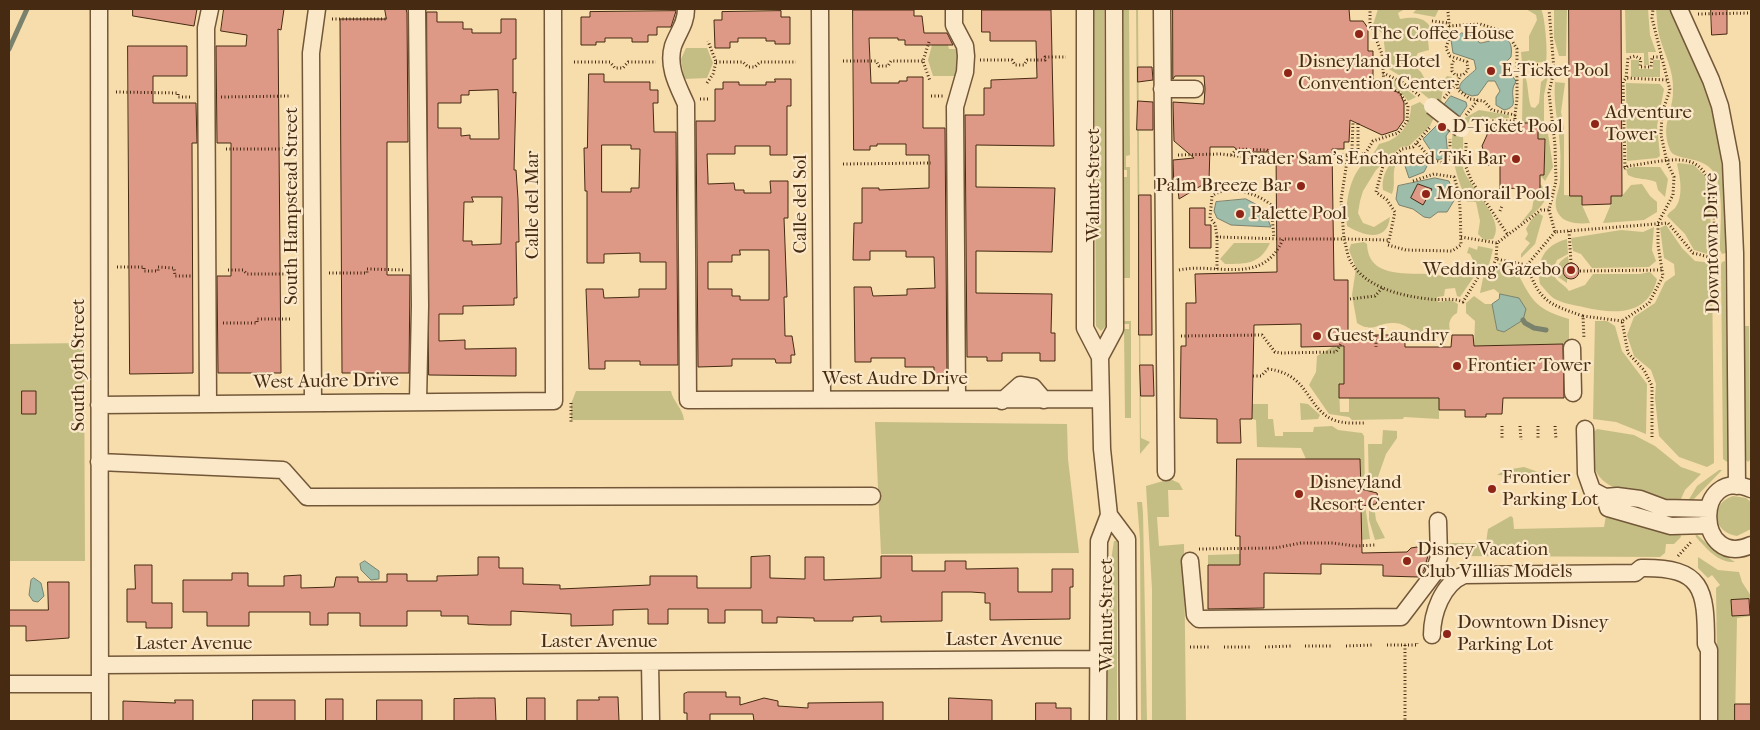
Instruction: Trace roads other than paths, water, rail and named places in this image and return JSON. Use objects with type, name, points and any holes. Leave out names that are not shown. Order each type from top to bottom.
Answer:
[{"type":"street","name":"South 9th Street","points":[[99,9],[100,721]]},
{"type":"street","points":[[208,404],[206,28],[210,9]]},
{"type":"street","name":"South Hampstead Street","points":[[314,403],[311,53],[317,9]]},
{"type":"street","points":[[417,9],[420,298],[418,401]]},
{"type":"street","name":"Calle del Mar","points":[[553,9],[554,401]]},
{"type":"street","name":"West Audre Drive","points":[[686,9],[686,20],[673,47],[671,61],[673,76],[686,104],[688,400],[957,399],[1002,401],[1101,399]]},
{"type":"street","name":"Calle del Sol","points":[[820,9],[822,399]]},
{"type":"street","points":[[954,9],[954,25],[965,46],[966,56],[965,72],[955,107],[957,399]]},
{"type":"street","name":"Walnut Street","points":[[1085,9],[1085,328],[1100,357],[1102,449],[1109,515],[1099,540],[1098,721]]},
{"type":"street","name":"Walnut Street","points":[[1100,357],[1115,328],[1114,9]]},
{"type":"street","points":[[1162,9],[1166,472]]},
{"type":"street","name":"Downtown Drive","points":[[1681,13],[1712,80],[1720,106],[1731,163],[1744,487]]},
{"type":"street","points":[[1162,89],[1195,89]]},
{"type":"street","points":[[1438,102],[1468,126]]},
{"type":"street","points":[[1572,393],[1578,346]]},
{"type":"street","name":"West Audre Drive","points":[[99,405],[554,401]]},
{"type":"street","points":[[1585,429],[1586,473],[1599,493],[1640,499],[1664,508],[1708,516]]},
{"type":"street","points":[[99,462],[283,470],[308,497],[872,496]]},
{"type":"street","points":[[1744,487],[1718,492],[1708,516],[1718,541],[1726,546],[1735,548],[1751,545]]},
{"type":"street","name":"Walnut Street","points":[[1109,515],[1127,539],[1128,721]]},
{"type":"street","points":[[1191,555],[1195,615],[1199,619],[1401,617],[1433,575],[1439,557],[1438,522]]},
{"type":"street","points":[[1432,635],[1432,619],[1435,610],[1451,583],[1464,575],[1634,573],[1641,568],[1668,564],[1684,574],[1699,587],[1704,597],[1706,644],[1709,650],[1709,721]]},
{"type":"street","name":"Laster Avenue","points":[[100,665],[1098,659]]},
{"type":"street","points":[[650,662],[651,721]]},
{"type":"street","points":[[9,684],[100,684]]},
{"type":"waterway","points":[[9,49],[27,9]]},
{"type":"waterway","points":[[1523,320],[1534,328],[1546,330]]},
{"type":"place","name":"The Coffee House","points":[[1359,34]]},
{"type":"place","name":"E-Ticket Pool","points":[[1491,71]]},
{"type":"place","name":"Disneyland Hotel Convention Center","points":[[1288,73]]},
{"type":"place","name":"Adventure Tower","points":[[1595,124]]},
{"type":"place","name":"D-Ticket Pool","points":[[1442,127]]},
{"type":"place","name":"Trader Sam's Enchanted Tiki Bar","points":[[1516,159]]},
{"type":"place","name":"Palm Breeze Bar","points":[[1301,186]]},
{"type":"place","name":"Monorail Pool","points":[[1426,194]]},
{"type":"place","name":"Palette Pool","points":[[1240,214]]},
{"type":"place","name":"Wedding Gazebo","points":[[1571,270]]},
{"type":"place","name":"Guest Laundry","points":[[1317,336]]},
{"type":"place","name":"Frontier Tower","points":[[1457,366]]},
{"type":"place","name":"Frontier Parking Lot","points":[[1492,489]]},
{"type":"place","name":"Disneyland Resort Center","points":[[1299,494]]},
{"type":"place","name":"Disney Vacation Club Villias Models","points":[[1407,561]]},
{"type":"place","name":"Downtown Disney Parking Lot","points":[[1447,634]]}]
